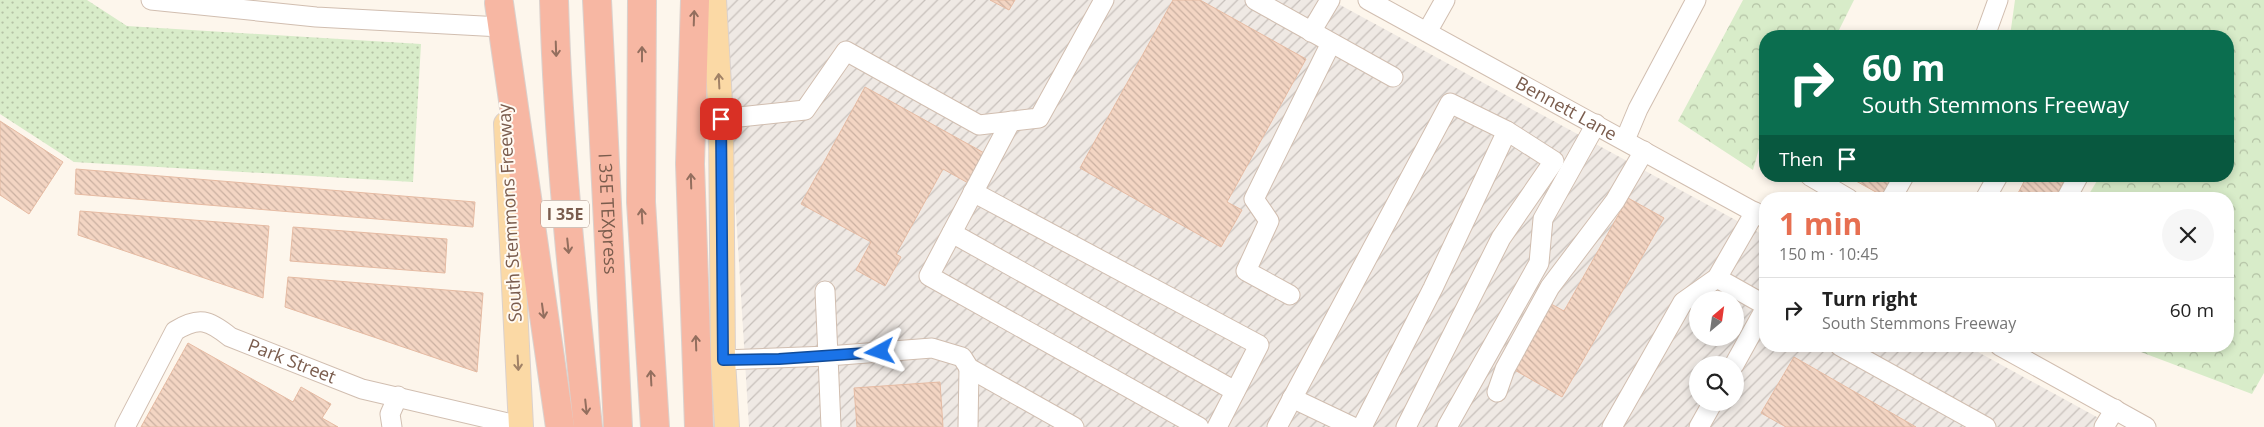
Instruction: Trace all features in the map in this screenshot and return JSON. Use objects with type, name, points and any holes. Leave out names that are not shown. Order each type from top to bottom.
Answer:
[{"type":"highway","name":"I 35E","points":[[554,0],[557,96],[566,226],[588,427]]},
{"type":"highway","name":"I 35E TEXpress","points":[[596,0],[618,427]]},
{"type":"highway","points":[[642,0],[641,202],[655,427]]},
{"type":"highway","points":[[695,0],[690,164],[699,427]]},
{"type":"highway","points":[[500,10],[560,427]]},
{"type":"main road","points":[[714,0],[721,119],[723,360],[727,427]]},
{"type":"main road","name":"South Stemmons Freeway","points":[[500,10],[521,427]]},
{"type":"street","points":[[152,0],[310,16],[500,10]]},
{"type":"street","points":[[282,0],[310,16]]},
{"type":"street","points":[[721,119],[805,110],[846,51],[979,125],[1039,118],[1104,0]]},
{"type":"street","points":[[1255,0],[1393,77]]},
{"type":"street","points":[[1311,32],[1330,0]]},
{"type":"street","name":"Bennett Lane","points":[[1368,0],[1759,214]]},
{"type":"street","points":[[1427,32],[1445,0]]},
{"type":"street","points":[[1625,140],[1638,109],[1696,0]]},
{"type":"street","points":[[1987,30],[1998,0]]},
{"type":"street","points":[[1290,295],[1246,271],[1269,221],[1254,199],[1331,43]]},
{"type":"street","points":[[1277,427],[1450,103],[1508,131],[1554,161],[1501,238],[1406,427]]},
{"type":"street","points":[[1010,122],[929,276],[1198,427]]},
{"type":"street","points":[[1447,427],[1539,263],[1543,219],[1596,124]]},
{"type":"street","points":[[1362,427],[1433,288],[1508,131]]},
{"type":"street","points":[[1497,392],[1505,369],[1550,287],[1615,201],[1644,151]]},
{"type":"street","points":[[1820,182],[1837,192]]},
{"type":"street","points":[[973,192],[1259,345],[1217,427]]},
{"type":"street","points":[[1612,427],[1683,302],[1717,278],[1759,216]]},
{"type":"street","points":[[952,233],[1236,391]]},
{"type":"street","points":[[1717,278],[1759,302]]},
{"type":"street","points":[[825,291],[831,427]]},
{"type":"street","points":[[1739,356],[1759,320]]},
{"type":"street","name":"Park Street","points":[[125,427],[175,330],[190,321],[214,324],[230,337],[362,389],[398,396],[521,427]]},
{"type":"street","points":[[723,360],[828,356],[932,348],[962,357],[969,368],[1053,422],[1074,427]]},
{"type":"street","points":[[1851,352],[1986,427]]},
{"type":"street","points":[[2011,352],[2145,427]]},
{"type":"street","points":[[968,427],[969,368]]},
{"type":"street","points":[[392,427],[390,414],[398,396]]},
{"type":"street","points":[[1292,398],[1353,427]]},
{"type":"street","points":[[2104,427],[2115,409]]},
{"type":"street","points":[[1699,427],[1708,411]]},
{"type":"shaded area","points":[[723,0],[1331,0],[1759,233],[1759,352],[1978,352],[2115,427],[749,427]]},
{"type":"green space","points":[[0,0],[87,0],[127,26],[421,44],[413,182],[74,162],[0,114]]},
{"type":"green space","points":[[1743,0],[1854,0],[1839,30],[1759,30],[1759,148],[1753,170],[1678,121]]},
{"type":"green space","points":[[2015,0],[2264,0],[2264,373],[2252,394],[2141,352],[2234,352],[2234,192],[2090,192],[2096,182],[2234,182],[2234,30],[2011,30]]},
{"type":"building","points":[[990,0],[1015,0],[1009,10]]},
{"type":"building","points":[[1173,0],[1200,0],[1306,59],[1227,202],[1242,210],[1221,247],[1080,168]]},
{"type":"building","points":[[865,87],[986,154],[970,184],[943,169],[896,254],[901,257],[885,286],[856,270],[871,242],[801,204]]},
{"type":"building","points":[[0,121],[63,162],[29,214],[0,195]]},
{"type":"building","points":[[76,169],[475,202],[473,227],[75,194]]},
{"type":"building","points":[[1858,182],[1891,182],[1885,192],[1876,192]]},
{"type":"building","points":[[2024,182],[2063,183],[2058,192],[2019,192]]},
{"type":"building","points":[[1628,198],[1664,218],[1562,397],[1513,369],[1551,304],[1564,311]]},
{"type":"building","points":[[80,211],[269,226],[263,298],[78,235]]},
{"type":"building","points":[[293,227],[447,239],[445,273],[290,261]]},
{"type":"building","points":[[288,277],[483,293],[477,372],[285,307]]},
{"type":"building","points":[[188,343],[293,402],[301,387],[331,404],[322,418],[338,427],[141,427]]},
{"type":"building","points":[[1794,357],[1916,427],[1786,427],[1761,413]]},
{"type":"building","points":[[940,382],[943,427],[857,427],[854,388]]},
{"type":"route","points":[[721,119],[723,360],[779,359],[880,352]]}]
